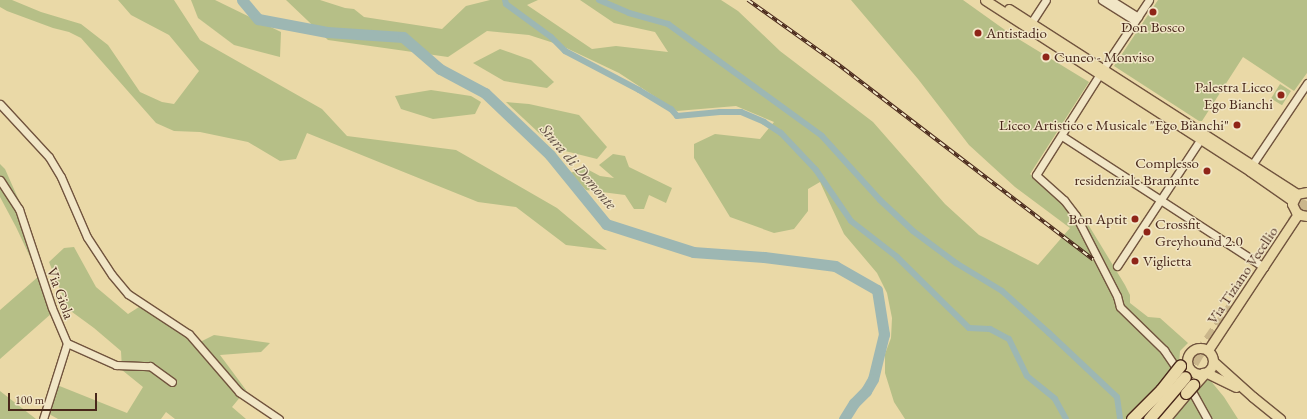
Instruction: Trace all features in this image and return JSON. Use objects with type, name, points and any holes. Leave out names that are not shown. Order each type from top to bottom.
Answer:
[{"type":"highway","points":[[1132,419],[1184,364]]},
{"type":"highway","points":[[1164,419],[1205,373]]},
{"type":"highway","points":[[1148,419],[1185,377]]},
{"type":"main road","points":[[985,0],[1252,165],[1295,198]]},
{"type":"main road","points":[[995,0],[1031,23],[1200,140],[1295,198]]},
{"type":"main road","points":[[1295,198],[1307,192]]},
{"type":"main road","points":[[1295,198],[1294,210],[1303,215]]},
{"type":"main road","name":"Via Tiziano Vecellio","points":[[1208,350],[1264,267],[1303,215]]},
{"type":"main road","points":[[1253,397],[1222,379],[1205,373],[1192,371],[1184,364],[1189,354],[1196,348],[1200,347],[1208,350],[1213,357],[1214,362],[1280,419]]},
{"type":"main road","points":[[1205,373],[1212,368],[1214,362]]},
{"type":"street","points":[[1031,23],[1046,0]]},
{"type":"street","points":[[1102,0],[1137,19]]},
{"type":"street","points":[[1111,0],[1137,19]]},
{"type":"street","points":[[1149,0],[1101,72],[1036,175],[1064,200],[1076,216],[1117,296],[1120,307],[1164,350],[1196,397],[1207,419]]},
{"type":"street","points":[[1252,165],[1307,83]]},
{"type":"street","points":[[0,104],[50,157],[61,177],[87,237],[112,275],[128,294],[188,334],[239,392],[279,419]]},
{"type":"street","points":[[1062,136],[1264,267]]},
{"type":"street","points":[[1117,266],[1200,140]]},
{"type":"street","name":"Via Giola","points":[[0,180],[19,209],[52,308],[67,344]]},
{"type":"street","points":[[43,419],[67,344],[116,365],[150,366],[172,382]]},
{"type":"green space","points":[[0,0],[12,0],[41,12],[81,24],[108,45],[140,92],[162,102],[174,104],[199,71],[169,35],[131,15],[118,0],[174,0],[200,40],[322,109],[347,136],[456,150],[557,208],[607,250],[566,245],[516,207],[478,202],[307,133],[296,159],[280,161],[248,142],[200,132],[174,131],[156,123],[81,38],[69,32],[53,28],[7,11],[0,7]]},
{"type":"green space","points":[[191,0],[215,0],[281,32],[280,57],[234,45],[198,18]]},
{"type":"green space","points":[[286,0],[320,0],[345,8],[354,9],[364,17],[442,29],[466,6],[490,0],[538,0],[527,5],[592,49],[616,46],[668,52],[655,32],[614,23],[580,0],[721,0],[738,11],[780,51],[873,122],[945,204],[979,235],[1038,265],[1070,228],[1015,187],[969,145],[918,79],[851,0],[963,0],[1012,35],[1089,82],[1030,174],[1083,216],[1125,285],[1130,295],[1130,303],[1148,317],[1160,318],[1188,343],[1180,351],[1179,364],[1210,380],[1224,397],[1238,419],[905,419],[894,402],[885,373],[885,354],[891,338],[892,318],[887,293],[877,273],[844,234],[820,182],[808,189],[808,211],[794,229],[774,233],[730,217],[694,158],[694,144],[715,134],[760,139],[774,122],[736,106],[677,111],[619,73],[560,45],[529,35],[487,31],[448,57],[328,40]]},
{"type":"green space","points":[[1158,0],[1307,0],[1307,73],[1294,91],[1243,57],[1202,121],[1199,121],[1114,66]]},
{"type":"green space","points":[[500,49],[531,60],[554,82],[547,88],[504,81],[473,63]]},
{"type":"green space","name":"Palestra Liceo Ego Bianchi","points":[[1280,84],[1291,91],[1282,105],[1271,98]]},
{"type":"green space","points":[[431,90],[471,96],[481,102],[475,114],[433,119],[401,109],[395,96]]},
{"type":"green space","points":[[506,102],[529,104],[579,115],[607,147],[597,159],[561,150],[539,133]]},
{"type":"green space","points":[[613,154],[625,156],[629,167],[672,188],[666,203],[649,195],[644,209],[634,209],[625,195],[586,190],[570,173],[585,168],[600,176],[614,178],[599,165]]},
{"type":"green space","points":[[0,164],[5,169],[25,214],[22,222],[52,313],[0,359],[0,310],[39,276],[0,197]]},
{"type":"green space","points":[[74,247],[96,287],[128,314],[139,307],[163,319],[198,343],[214,335],[270,343],[261,352],[220,355],[246,390],[232,407],[246,419],[175,419],[166,412],[161,419],[58,419],[49,414],[57,385],[127,413],[143,387],[122,370],[121,351],[94,328],[68,309],[49,262],[64,248]]},
{"type":"green space","points":[[0,391],[36,419],[0,419]]},
{"type":"waterway","name":"Stura di Demonte","points":[[242,0],[258,19],[327,32],[403,37],[440,69],[485,93],[550,155],[606,224],[693,252],[764,257],[835,266],[877,290],[884,334],[873,379],[866,391],[854,403],[844,419]]},
{"type":"waterway","points":[[505,0],[506,4],[551,37],[565,51],[639,90],[671,109],[677,116],[720,112],[741,112],[764,122],[781,133],[816,170],[851,221],[897,257],[969,328],[990,329],[1009,339],[1027,376],[1055,399],[1066,419]]},
{"type":"waterway","points":[[599,0],[629,13],[668,24],[822,136],[880,200],[913,231],[956,263],[1002,291],[1117,397],[1120,419]]},
{"type":"tunnel","points":[[1292,222],[1307,201]]},
{"type":"tunnel","points":[[1185,377],[1199,353],[1232,306]]},
{"type":"railway","points":[[748,0],[835,62],[1093,259]]},
{"type":"place","name":"Don Bosco","points":[[1153,12]]},
{"type":"place","name":"Antistadio","points":[[978,33]]},
{"type":"place","name":"Cuneo - Monviso","points":[[1046,57]]},
{"type":"place","name":"Palestra Liceo Ego Bianchi","points":[[1281,95]]},
{"type":"place","name":"Liceo Artistico e Musicale \"Ego Bianchi\"","points":[[1237,125]]},
{"type":"place","name":"Complesso residenziale Bramante","points":[[1207,171]]},
{"type":"place","name":"Bon Aptit","points":[[1135,219]]},
{"type":"place","name":"Crossfit Greyhound 2.0","points":[[1147,232]]},
{"type":"place","name":"Viglietta","points":[[1135,261]]}]
